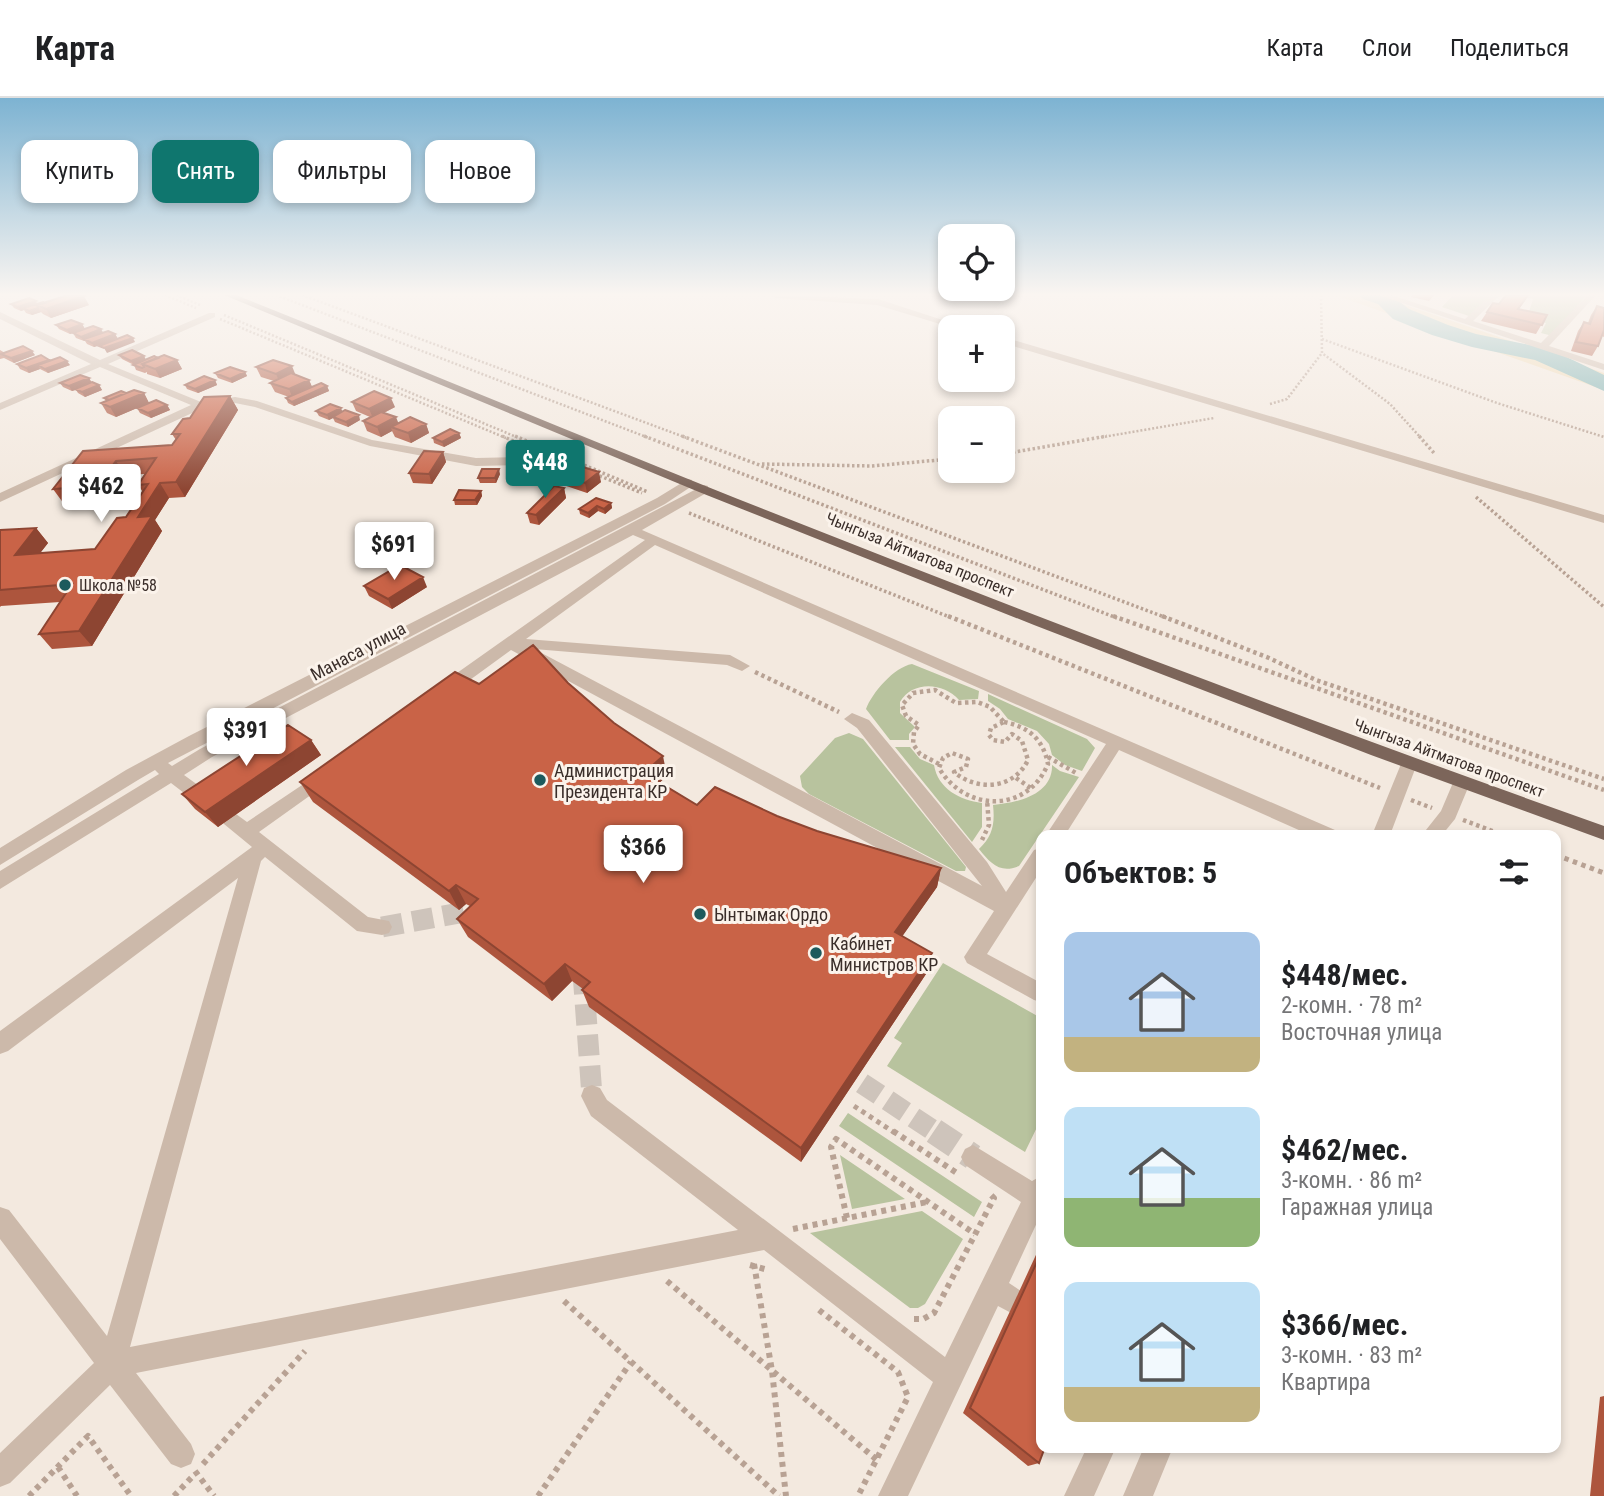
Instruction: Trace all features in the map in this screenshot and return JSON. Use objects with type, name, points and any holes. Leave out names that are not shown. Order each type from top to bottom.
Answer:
[{"type":"main road","name":"Чынгыза Айтматова проспект","points":[[388,360],[688,483],[1409,764],[1604,833]]},
{"type":"street","points":[[92,360],[200,405]]},
{"type":"street","points":[[0,407],[104,360]]},
{"type":"street","points":[[1069,360],[1604,519]]},
{"type":"street","points":[[1582,360],[1604,367]]},
{"type":"street","points":[[0,498],[200,405],[234,400],[257,404],[370,443],[476,462],[528,461]]},
{"type":"street","name":"Манаса улица","points":[[0,857],[439,613],[661,501],[688,483]]},
{"type":"street","name":"Манаса улица","points":[[0,881],[163,768],[676,508],[704,489]]},
{"type":"street","points":[[632,530],[1317,830]]},
{"type":"street","points":[[433,698],[654,540]]},
{"type":"street","points":[[510,643],[730,660],[742,666]]},
{"type":"street","points":[[510,643],[1006,908]]},
{"type":"street","points":[[852,719],[863,724],[967,851],[1006,908]]},
{"type":"street","points":[[1058,830],[1115,743]]},
{"type":"street","points":[[1383,830],[1399,796],[1409,764]]},
{"type":"street","points":[[163,768],[207,801]]},
{"type":"street","points":[[246,832],[334,769]]},
{"type":"street","points":[[1435,830],[1449,814],[1461,783]]},
{"type":"street","points":[[230,818],[246,832],[260,853],[364,925],[382,927]]},
{"type":"street","points":[[0,1044],[260,853]]},
{"type":"street","points":[[0,1473],[112,1364],[260,853]]},
{"type":"street","points":[[1036,863],[974,957],[1036,990]]},
{"type":"street","points":[[592,1096],[599,1108],[950,1378]]},
{"type":"street","points":[[966,1166],[1036,1192]]},
{"type":"street","points":[[893,1496],[950,1378],[1004,1295],[1036,1202]]},
{"type":"street","points":[[0,1219],[181,1454]]},
{"type":"street","points":[[112,1364],[769,1237]]},
{"type":"street","points":[[1079,1496],[1099,1453]]},
{"type":"street","points":[[1138,1496],[1156,1453]]},
{"type":"path","points":[[327,360],[661,501]]},
{"type":"path","points":[[330,360],[647,491],[661,501]]},
{"type":"path","points":[[446,360],[1170,638],[1604,790]]},
{"type":"path","points":[[478,360],[1091,588],[1269,658],[1316,680],[1604,779]]},
{"type":"path","points":[[1015,452],[1242,413],[1287,399],[1316,360]]},
{"type":"path","points":[[1384,360],[1495,403],[1604,437]]},
{"type":"path","points":[[758,464],[872,466],[938,460]]},
{"type":"path","points":[[676,508],[1490,830]]},
{"type":"path","points":[[742,666],[852,719]]},
{"type":"path","points":[[939,764],[920,754],[913,743],[913,735],[919,725],[906,716],[902,705],[911,693],[927,689],[945,694],[956,703],[966,701],[982,704],[998,712],[1004,722]]},
{"type":"path","points":[[1004,722],[1023,727],[1038,736],[1046,749],[1047,757],[1044,776],[1032,789],[1009,800],[987,800],[968,796],[951,787],[941,774],[939,764],[947,754],[958,753],[968,759],[965,767],[954,772],[963,778],[991,786],[1016,778],[1028,760],[1023,741],[1012,734],[1005,742],[993,740],[989,735],[992,728],[1004,722]]},
{"type":"path","points":[[1047,757],[1065,769],[1093,777]]},
{"type":"path","points":[[1016,778],[1032,789]]},
{"type":"path","points":[[967,851],[982,840],[986,832],[989,815],[987,800]]},
{"type":"path","points":[[1561,857],[1604,873]]},
{"type":"path","points":[[854,1106],[966,1166]]},
{"type":"path","points":[[847,1218],[831,1147],[836,1139],[975,1234]]},
{"type":"path","points":[[913,1319],[923,1319],[934,1313],[994,1198],[982,1190]]},
{"type":"path","points":[[769,1237],[927,1202]]},
{"type":"path","points":[[776,1276],[766,1268],[754,1264],[772,1371],[786,1496]]},
{"type":"path","points":[[667,1281],[877,1460]]},
{"type":"path","points":[[564,1301],[779,1496]]},
{"type":"path","points":[[817,1308],[898,1372],[908,1397],[858,1496]]},
{"type":"path","points":[[174,1496],[305,1352]]},
{"type":"path","points":[[538,1496],[631,1362]]},
{"type":"path","points":[[29,1496],[88,1436],[131,1496]]},
{"type":"path","points":[[181,1454],[214,1496]]},
{"type":"path","points":[[58,1467],[78,1496]]},
{"type":"green space","points":[[912,664],[979,691],[978,699],[959,700],[936,687],[912,690],[900,702],[900,713],[915,727],[909,734],[909,740],[890,740],[866,709],[884,682],[898,670]]},
{"type":"green space","points":[[988,694],[1087,739],[1095,748],[1082,771],[1065,765],[1052,755],[1049,744],[1037,731],[1008,719],[988,701]]},
{"type":"green space","points":[[849,733],[863,739],[966,867],[965,871],[956,871],[809,794],[802,787],[800,776],[835,738]]},
{"type":"green space","points":[[895,747],[910,747],[920,759],[934,765],[940,781],[951,792],[982,803],[982,827],[972,842]]},
{"type":"green space","points":[[1052,765],[1060,771],[1079,777],[1043,830],[1036,830],[1036,841],[1019,866],[1006,869],[996,866],[979,849],[992,829],[993,805],[1031,796],[1046,784]]},
{"type":"green space","points":[[943,963],[1036,1015],[1036,1129],[1025,1152],[887,1066],[902,1043],[894,1038]]},
{"type":"green space","points":[[848,1113],[982,1202],[974,1217],[839,1126]]},
{"type":"green space","points":[[840,1155],[905,1199],[852,1209]]},
{"type":"green space","points":[[922,1211],[963,1239],[925,1304],[918,1308],[910,1308],[810,1233]]},
{"type":"sand","points":[[1520,360],[1567,360],[1604,373],[1604,390]]},
{"type":"building","points":[[27,360],[48,360],[26,368],[17,364]]},
{"type":"building","points":[[51,360],[67,361],[45,369],[38,365]]},
{"type":"building","points":[[151,360],[176,360],[155,369],[142,364]]},
{"type":"building","points":[[152,360],[142,364],[142,368],[133,365]]},
{"type":"building","points":[[272,360],[292,366],[276,374],[256,367]]},
{"type":"building","points":[[230,367],[245,372],[230,379],[215,373]]},
{"type":"building","points":[[291,373],[309,380],[289,389],[270,383]]},
{"type":"building","points":[[80,375],[89,378],[69,386],[60,383]]},
{"type":"building","points":[[204,376],[215,380],[195,389],[185,385]]},
{"type":"building","points":[[92,382],[99,385],[82,392],[75,389]]},
{"type":"building","points":[[321,383],[327,386],[292,402],[286,398]]},
{"type":"building","points":[[134,390],[144,393],[110,407],[101,403]]},
{"type":"building","points":[[121,391],[126,393],[109,400],[104,398]]},
{"type":"building","points":[[374,391],[391,398],[369,409],[352,402]]},
{"type":"building","points":[[230,396],[176,482],[160,483],[138,517],[152,516],[79,631],[39,634],[72,584],[0,590],[0,530],[36,528],[15,555],[95,549],[117,518],[126,517],[148,484],[138,485],[156,458],[116,461],[97,486],[53,489],[83,451],[172,445],[180,434],[172,434],[183,419],[190,418],[204,397]]},
{"type":"building","points":[[156,400],[167,405],[148,413],[137,408]]},
{"type":"building","points":[[330,404],[341,408],[327,415],[316,411]]},
{"type":"building","points":[[345,410],[359,415],[346,422],[333,417]]},
{"type":"building","points":[[381,412],[396,417],[377,427],[363,421]]},
{"type":"building","points":[[410,417],[426,424],[408,433],[391,427]]},
{"type":"building","points":[[450,429],[459,433],[442,442],[433,438]]},
{"type":"building","points":[[424,451],[443,452],[429,474],[409,473]]},
{"type":"building","points":[[537,453],[599,472],[585,483],[522,463]]},
{"type":"building","points":[[482,469],[499,469],[495,478],[478,478]]},
{"type":"building","points":[[554,486],[564,488],[536,515],[527,513]]},
{"type":"building","points":[[459,490],[481,491],[475,500],[454,500]]},
{"type":"building","points":[[596,498],[611,503],[604,509],[597,506],[588,513],[579,509]]},
{"type":"building","points":[[400,565],[423,577],[388,599],[364,586]]},
{"type":"building","name":"Ынтымак Ордо","points":[[533,645],[568,683],[614,723],[663,756],[644,773],[697,805],[715,787],[817,831],[941,868],[895,932],[932,953],[801,1148],[582,990],[590,982],[565,964],[544,984],[457,919],[478,899],[456,885],[449,891],[300,782],[455,672],[479,684]]},
{"type":"building","points":[[288,725],[311,740],[205,812],[182,794]]},
{"type":"building","points":[[1036,1264],[1036,1453],[1043,1453],[1039,1463],[970,1408]]},
{"type":"waterway","points":[[1555,360],[1604,384]]},
{"type":"tunnel","points":[[382,927],[487,908]]},
{"type":"tunnel","points":[[583,973],[592,1096]]},
{"type":"tunnel","points":[[836,1066],[937,1133]]},
{"type":"tunnel","points":[[937,1133],[973,1157]]},
{"type":"place","name":"Школа №58","points":[[65,585]]},
{"type":"place","name":"Администрация Президента КР","points":[[540,780]]},
{"type":"place","name":"Ынтымак Ордо","points":[[700,914]]},
{"type":"place","name":"Кабинет Министров КР","points":[[816,953]]}]
